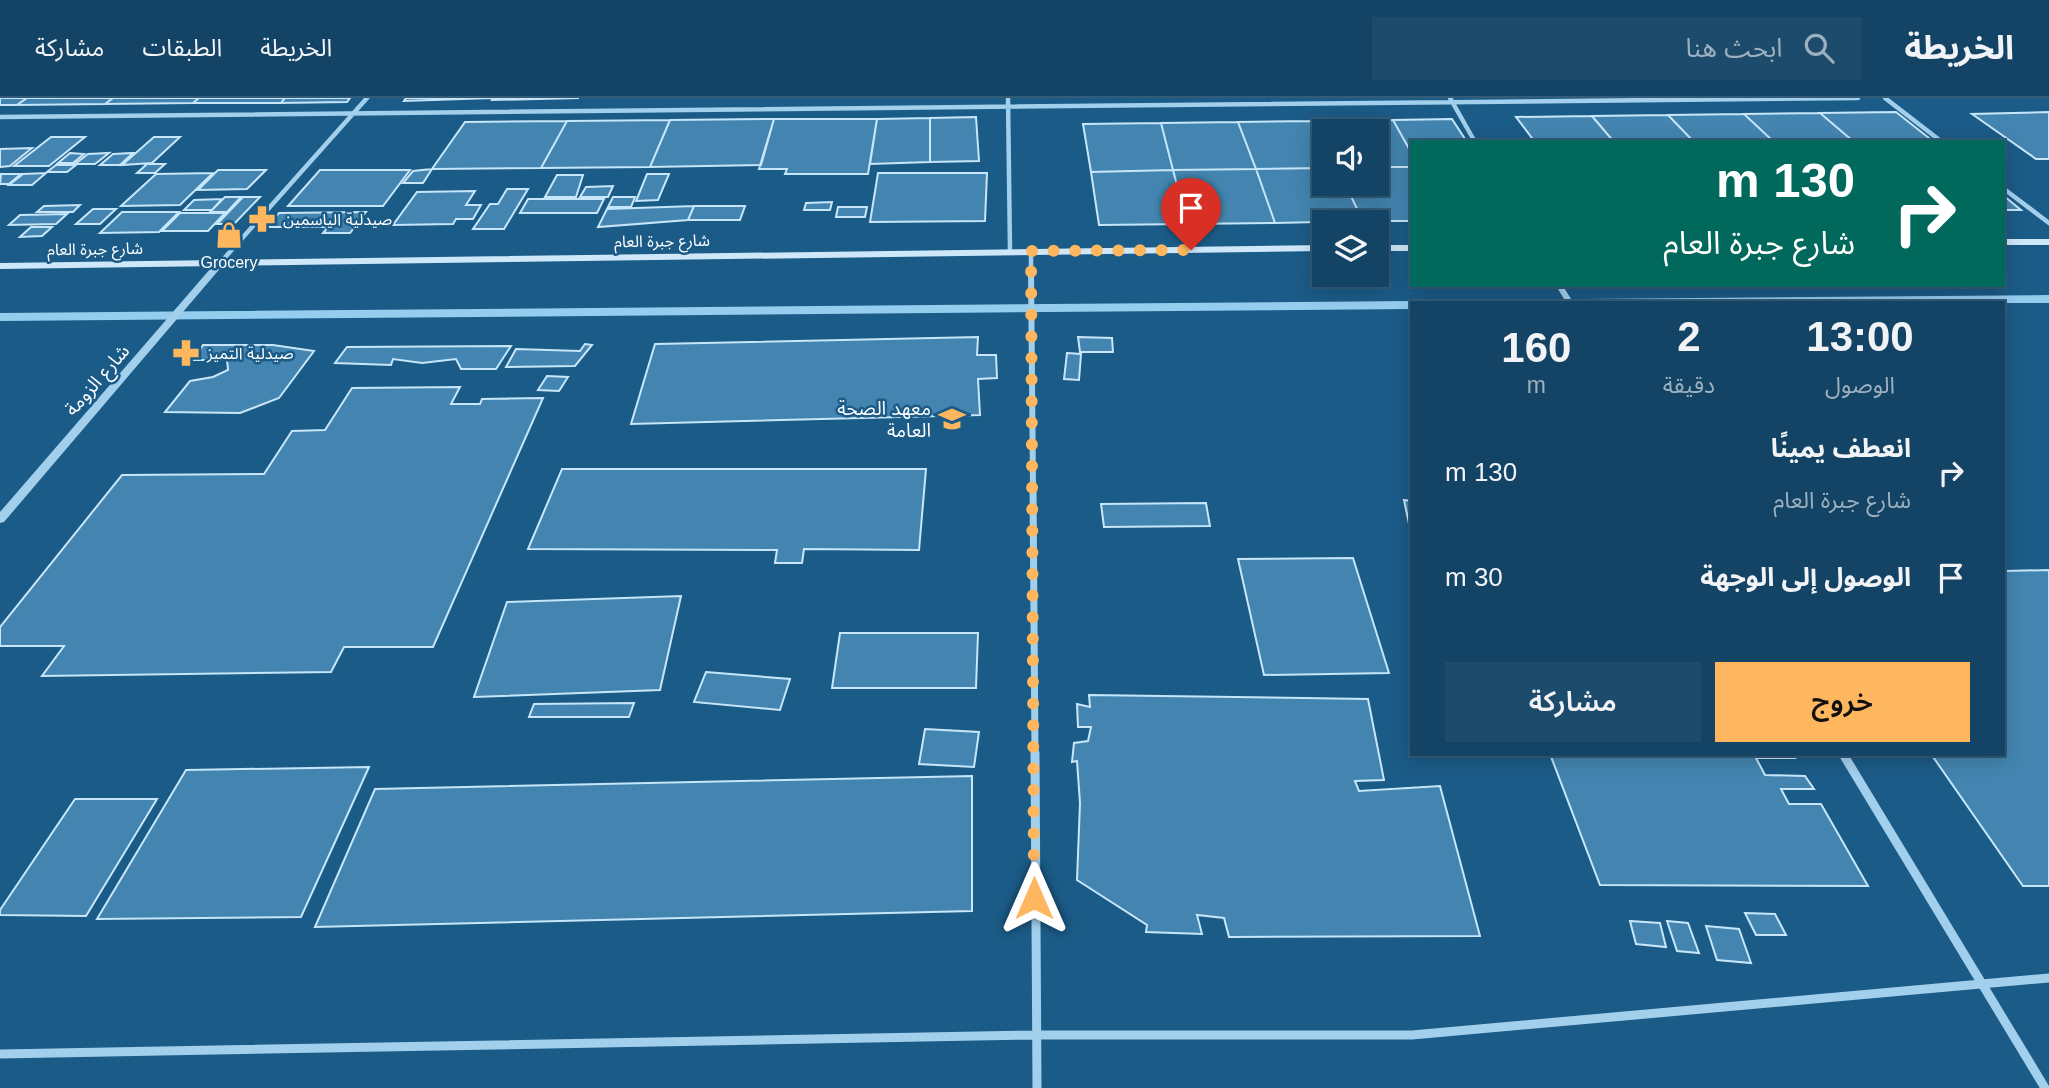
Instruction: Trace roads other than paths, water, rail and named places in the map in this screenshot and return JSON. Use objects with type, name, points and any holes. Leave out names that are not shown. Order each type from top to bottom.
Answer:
[{"type":"main road","points":[[2005,242],[2049,242]]},
{"type":"main road","name":"شارع جبرة العام","points":[[0,266],[1312,248]]},
{"type":"main road","points":[[1389,248],[1410,248]]},
{"type":"street","points":[[220,263],[367,98]]},
{"type":"street","points":[[1007,98],[1010,251]]},
{"type":"street","points":[[0,117],[1858,98]]},
{"type":"street","points":[[1885,98],[1939,140]]},
{"type":"street","points":[[1452,101],[1474,140]]},
{"type":"street","points":[[2005,190],[2049,223]]},
{"type":"street","points":[[1031,251],[1037,1088]]},
{"type":"street","name":"شارع الزومة","points":[[0,519],[220,263]]},
{"type":"street","points":[[1844,756],[2045,1088]]},
{"type":"street","points":[[0,1054],[1035,1035],[1412,1035],[1676,1014],[1981,982],[2049,978]]},
{"type":"waterway","points":[[1816,301],[2049,299]]},
{"type":"waterway","points":[[0,317],[1410,305]]},
{"type":"place","name":"صيدلية الياسمين","points":[[262,219]]},
{"type":"place","name":"Grocery","points":[[229,235]]},
{"type":"place","name":"صيدلية التميز","points":[[186,353]]},
{"type":"place","name":"معهد الصحة العامة","points":[[952,419]]}]
